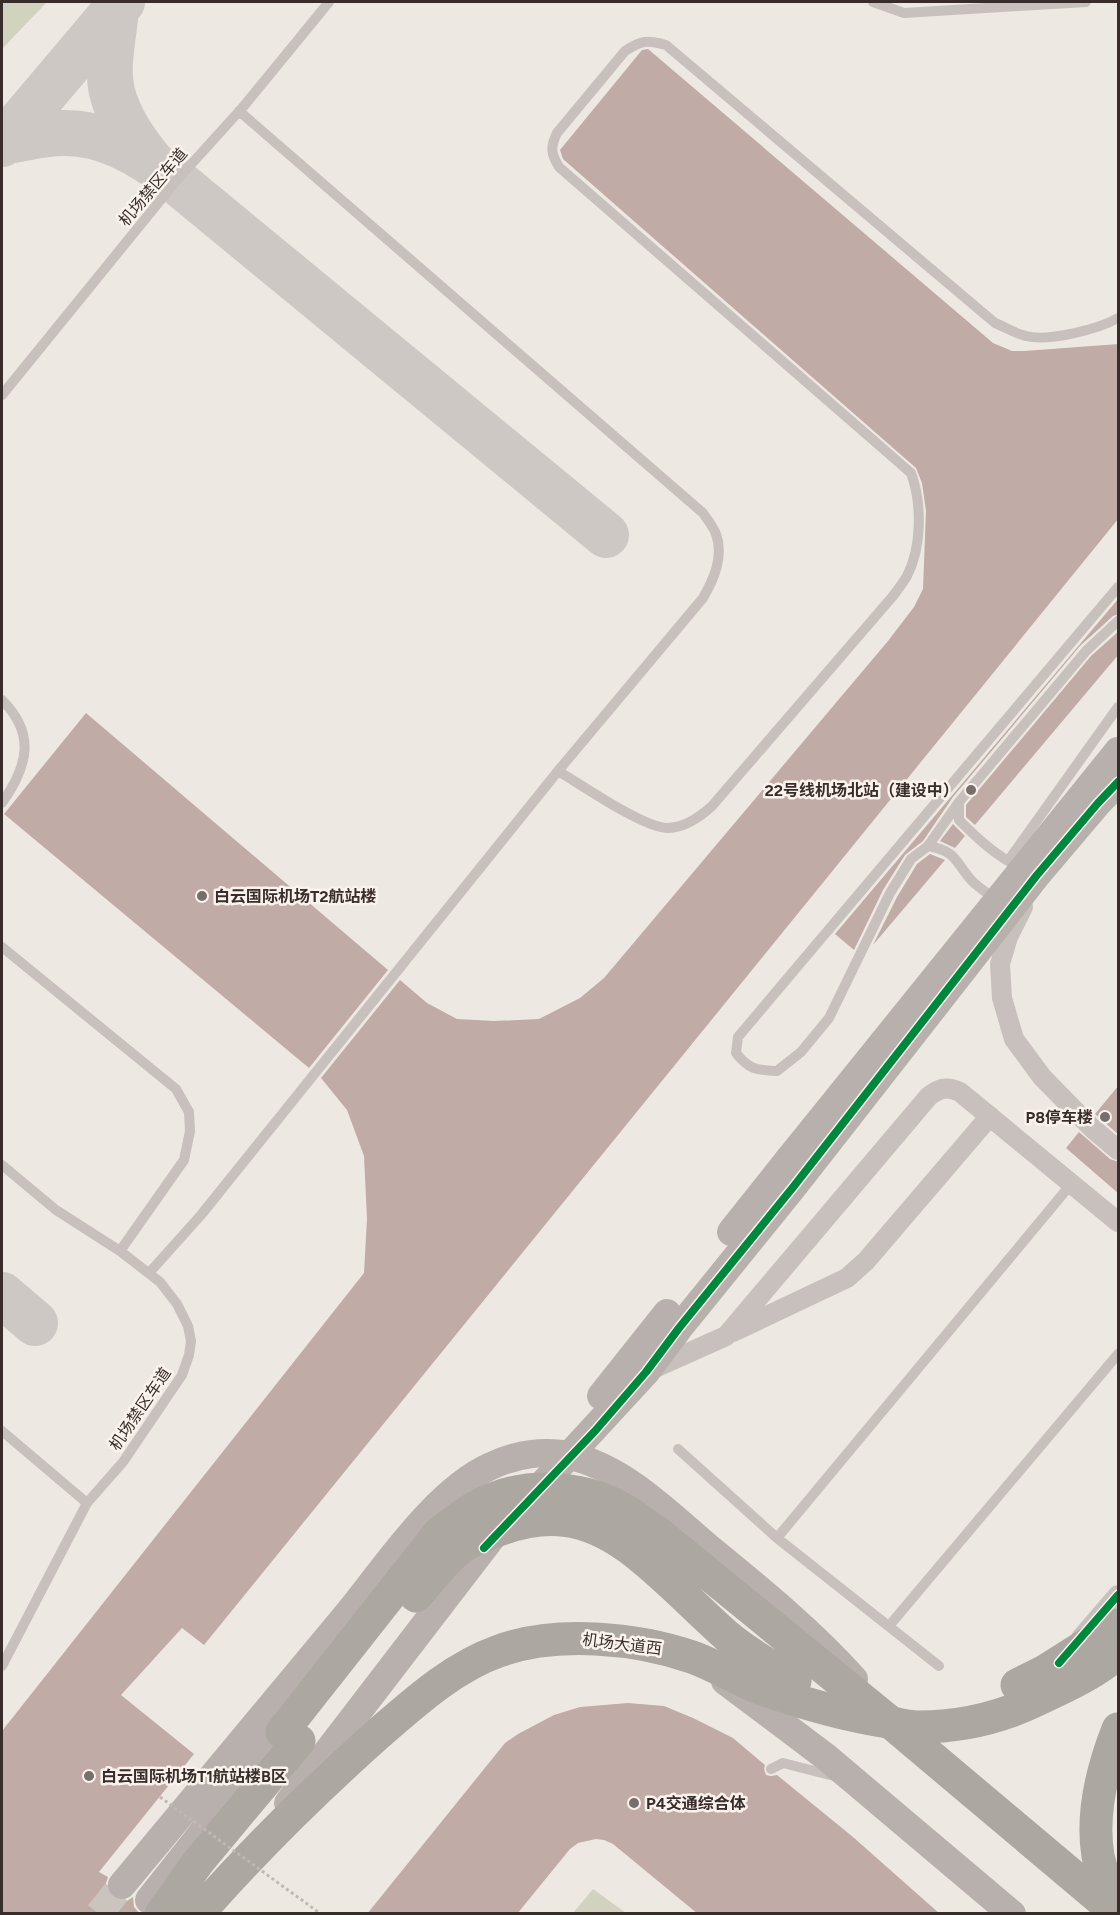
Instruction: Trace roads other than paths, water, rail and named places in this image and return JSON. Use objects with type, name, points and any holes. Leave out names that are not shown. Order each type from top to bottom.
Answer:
[{"type":"highway","points":[[155,1907],[199,1861],[231,1822],[439,1533],[468,1511],[498,1496],[542,1489],[578,1491],[622,1508],[657,1533],[890,1722],[1118,1914]]},
{"type":"highway","points":[[291,1737],[458,1550],[479,1537],[518,1522],[546,1518],[576,1522],[606,1533],[629,1548],[729,1637],[760,1660],[795,1681],[861,1701],[923,1706],[965,1701],[1004,1691],[1059,1663],[1119,1625]]},
{"type":"highway","name":"机场大道西","points":[[198,1914],[244,1860],[393,1722],[463,1667],[500,1650],[574,1638],[652,1645],[694,1658],[757,1687],[809,1704],[843,1714],[917,1727],[993,1718],[1067,1685],[1119,1653]]},
{"type":"highway","points":[[1118,1914],[1098,1857],[1096,1824],[1102,1781],[1111,1747],[1119,1729]]},
{"type":"main road","points":[[218,1914],[244,1860],[611,1383],[1119,751]]},
{"type":"main road","points":[[484,1548],[646,1372],[1037,875],[1098,803],[1119,782]]},
{"type":"main road","points":[[122,1885],[421,1524],[459,1484],[489,1466],[512,1457],[539,1453],[574,1456],[627,1481],[789,1614],[829,1651],[890,1722]]},
{"type":"main road","points":[[694,1658],[857,1783],[1012,1914]]},
{"type":"main road","points":[[155,1907],[291,1737]]},
{"type":"street","points":[[1116,1144],[1092,1128],[1042,1077],[1014,1039],[1002,998],[1000,964],[1008,937],[1024,905],[1119,788]]},
{"type":"street","points":[[726,1336],[929,1096],[938,1090],[953,1088],[960,1092],[1072,1183],[1117,1216]]},
{"type":"street","points":[[646,1372],[847,1278],[866,1262],[990,1116]]},
{"type":"street","points":[[1059,1663],[1119,1595]]},
{"type":"lane","name":"机场禁区车道","points":[[2,395],[176,181],[239,111],[329,2]]},
{"type":"lane","points":[[873,2],[904,13],[1086,2]]},
{"type":"lane","points":[[558,771],[642,821],[667,828],[695,821],[712,806],[893,596],[908,575],[915,548],[920,510],[917,490],[911,473],[559,167],[552,156],[551,144],[557,133],[625,51],[638,42],[650,41],[666,45],[995,323],[1027,337],[1057,336],[1104,326],[1119,318]]},
{"type":"lane","points":[[149,1273],[201,1215],[558,771],[703,598],[714,580],[719,555],[716,533],[703,513],[239,111]]},
{"type":"lane","points":[[1119,587],[738,1037],[736,1053],[744,1063],[756,1070],[777,1071],[801,1052],[829,1018],[890,893],[911,860],[928,846],[959,802],[1086,651],[1119,621]]},
{"type":"lane","points":[[2,700],[14,712],[25,736],[26,746],[24,759],[2,802]]},
{"type":"lane","points":[[1008,861],[1119,707]]},
{"type":"lane","points":[[959,802],[959,820],[984,844],[1008,861],[1037,875]]},
{"type":"lane","points":[[928,846],[944,849],[958,861],[972,880],[1010,912]]},
{"type":"lane","points":[[2,947],[176,1089],[189,1112],[190,1131],[184,1160],[120,1251]]},
{"type":"lane","name":"机场禁区车道","points":[[2,1166],[56,1210],[120,1251],[160,1282],[183,1313],[191,1341],[182,1375],[123,1462],[87,1503],[2,1666]]},
{"type":"lane","points":[[777,1538],[1072,1183]]},
{"type":"lane","points":[[889,1626],[1119,1354]]},
{"type":"lane","points":[[2,1431],[87,1503]]},
{"type":"lane","points":[[678,1449],[777,1538],[939,1666]]},
{"type":"lane","points":[[771,1770],[783,1763],[808,1767],[857,1783]]},
{"type":"tunnel","points":[[99,1914],[122,1885]]},
{"type":"place","name":"22号线机场北站（建设中）","points":[[971,790]]},
{"type":"place","name":"白云国际机场T2航站楼","points":[[202,896]]},
{"type":"place","name":"P8停车楼","points":[[1105,1117]]},
{"type":"place","name":"白云国际机场T1航站楼B区","points":[[89,1776]]},
{"type":"place","name":"P4交通综合体","points":[[634,1803]]}]
